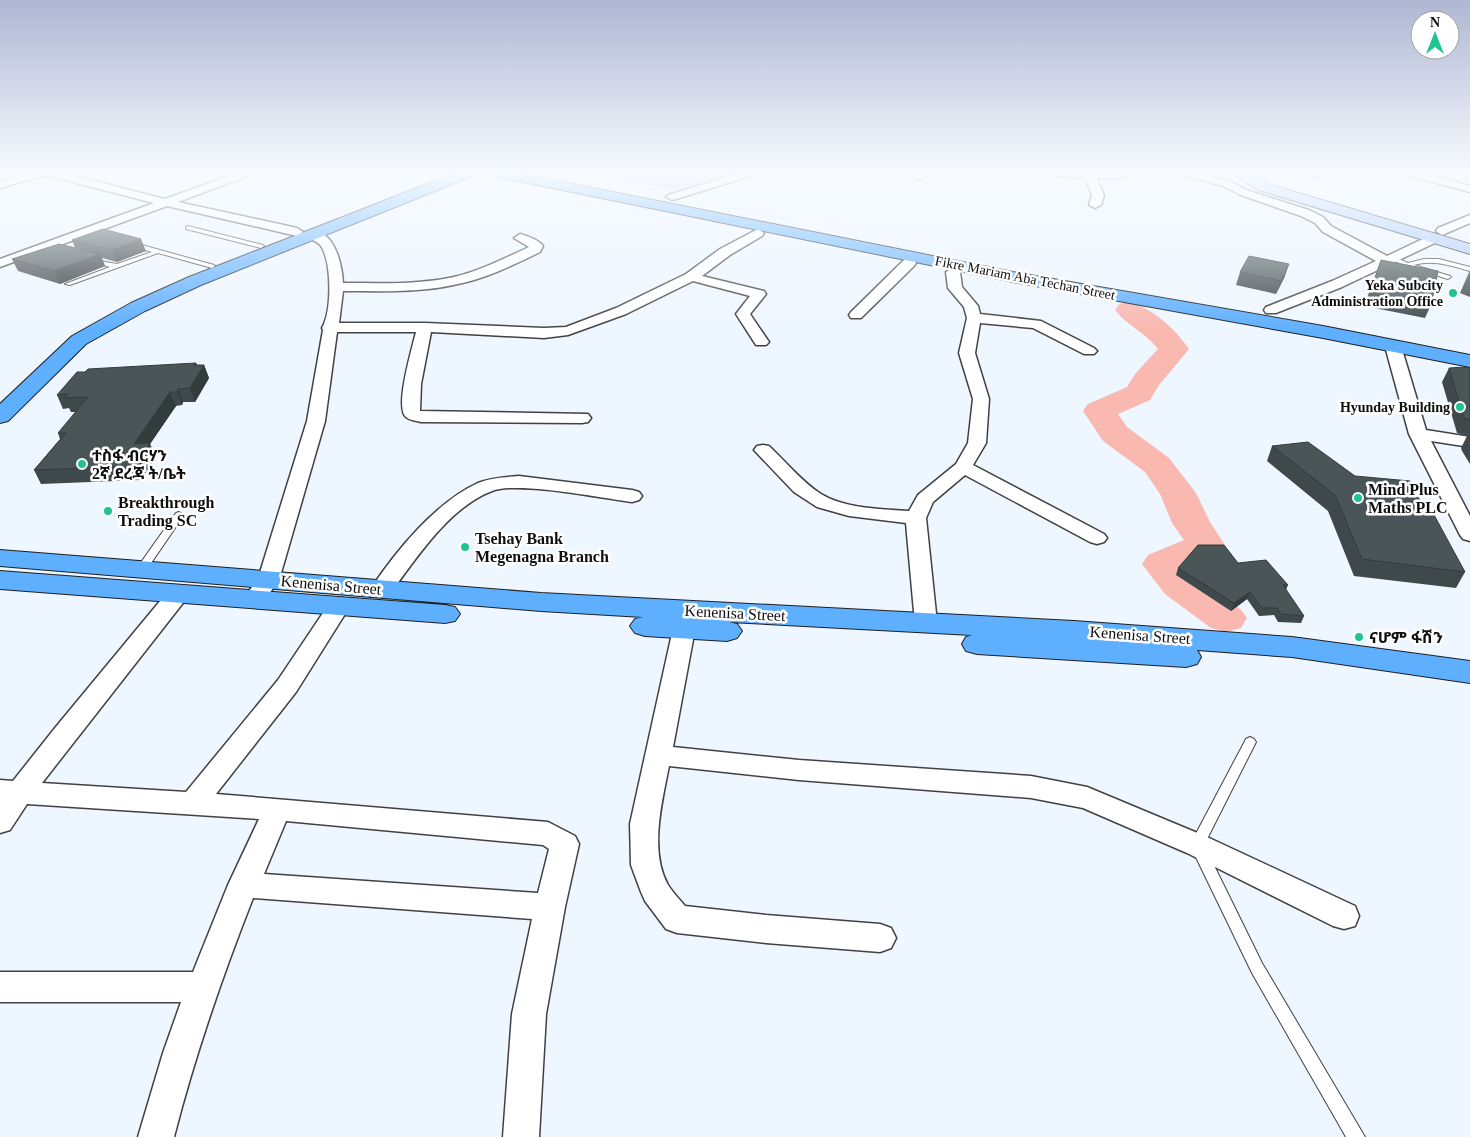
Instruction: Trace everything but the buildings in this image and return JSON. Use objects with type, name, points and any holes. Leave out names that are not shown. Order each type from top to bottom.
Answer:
[{"type":"main road","points":[[1,415],[79,340],[104,325],[195,281],[324,225]]},
{"type":"main road","points":[[31,362],[78,326],[103,312],[261,246],[328,225]]},
{"type":"main road","points":[[721,225],[953,272],[1272,330],[1316,337],[1346,336]]},
{"type":"main road","name":"Fikre Mariam Aba Techan Street","points":[[771,225],[1470,361]]},
{"type":"main road","name":"Fikre Mariam Aba Techan Street","points":[[801,225],[1017,272],[1271,310],[1470,348]]},
{"type":"main road","points":[[1406,225],[1439,234],[1470,238]]},
{"type":"main road","points":[[1412,225],[1439,234],[1470,249]]},
{"type":"main road","name":"Kenenisa Street","points":[[0,558],[141,570],[260,590],[339,606],[480,607],[926,623],[1094,632],[1292,647],[1470,672]]},
{"type":"main road","name":"Kenenisa Street","points":[[0,580],[178,594],[260,590],[381,590],[480,607],[684,629],[925,641],[1192,658],[1291,666],[1470,690]]},
{"type":"street","points":[[0,263],[102,225]]},
{"type":"street","points":[[260,590],[302,472],[316,421],[329,328],[337,287],[335,264],[327,245],[322,239],[261,225]]},
{"type":"street","points":[[1323,225],[1327,229],[1389,260]]},
{"type":"street","points":[[1271,310],[1337,284],[1389,260],[1456,225]]},
{"type":"street","points":[[329,328],[425,328],[544,333],[568,331],[621,311],[691,277],[758,233]]},
{"type":"street","points":[[337,287],[427,285],[465,278],[510,262],[535,249],[537,246],[520,238]]},
{"type":"street","points":[[856,315],[909,263]]},
{"type":"street","points":[[926,623],[916,518],[925,499],[963,466],[977,443],[980,415],[981,399],[967,353],[974,318],[971,306],[956,288],[953,272]]},
{"type":"street","points":[[691,277],[759,294],[743,314],[761,342]]},
{"type":"street","points":[[974,318],[1036,324],[1089,351]]},
{"type":"street","points":[[425,328],[415,374],[412,414],[421,417],[582,418]]},
{"type":"street","points":[[1393,346],[1418,434],[1470,535]]},
{"type":"street","points":[[1418,434],[1470,442]]},
{"type":"street","points":[[763,450],[814,497],[828,504],[858,511],[916,518]]},
{"type":"street","points":[[963,466],[1097,538]]},
{"type":"street","points":[[381,590],[415,546],[444,516],[485,488],[501,483],[520,482],[632,496]]},
{"type":"street","points":[[0,822],[10,791],[178,594]]},
{"type":"street","points":[[192,804],[287,686],[339,606]]},
{"type":"street","points":[[684,629],[644,824],[646,865],[656,892],[677,919],[766,929],[880,938]]},
{"type":"street","points":[[658,755],[798,770],[1032,787],[1087,798],[1197,845],[1344,916]]},
{"type":"street","points":[[10,791],[277,809],[548,834],[565,844],[550,907],[529,1014],[521,1137]]},
{"type":"street","points":[[156,1137],[170,1081],[202,987],[243,885],[277,809]]},
{"type":"street","points":[[243,885],[550,907]]},
{"type":"street","points":[[0,987],[202,987]]},
{"type":"lane","points":[[188,228],[261,246]]},
{"type":"lane","points":[[86,231],[100,235]]},
{"type":"lane","points":[[127,242],[212,266]]},
{"type":"lane","points":[[45,246],[58,250]]},
{"type":"lane","points":[[68,284],[159,251]]},
{"type":"lane","points":[[82,257],[116,266]]},
{"type":"lane","points":[[1389,260],[1448,277]]},
{"type":"lane","points":[[1408,265],[1422,260],[1435,260],[1470,269]]},
{"type":"lane","points":[[141,570],[179,515]]},
{"type":"lane","points":[[1250,742],[1197,845],[1257,968],[1356,1137]]},
{"type":"waterway","points":[[1129,310],[1159,331],[1174,349],[1146,381],[1139,393],[1099,411],[1115,434],[1157,465],[1178,493],[1191,523],[1206,545],[1162,564],[1179,585],[1226,618]]},
{"type":"place","name":"Yeka Subcity Administration Office","points":[[1453,293]]},
{"type":"place","name":"Hyunday Building","points":[[1460,407]]},
{"type":"place","name":"ተስፋ ብርሃን 2ኛ ደረጃ ት/ቤት","points":[[82,464]]},
{"type":"place","name":"Mind Plus Maths PLC","points":[[1358,498]]},
{"type":"place","name":"Breakthrough Trading SC","points":[[108,511]]},
{"type":"place","name":"Tsehay Bank Megenagna Branch","points":[[465,547]]},
{"type":"place","name":"ናሆም ፋሽን","points":[[1359,637]]}]
